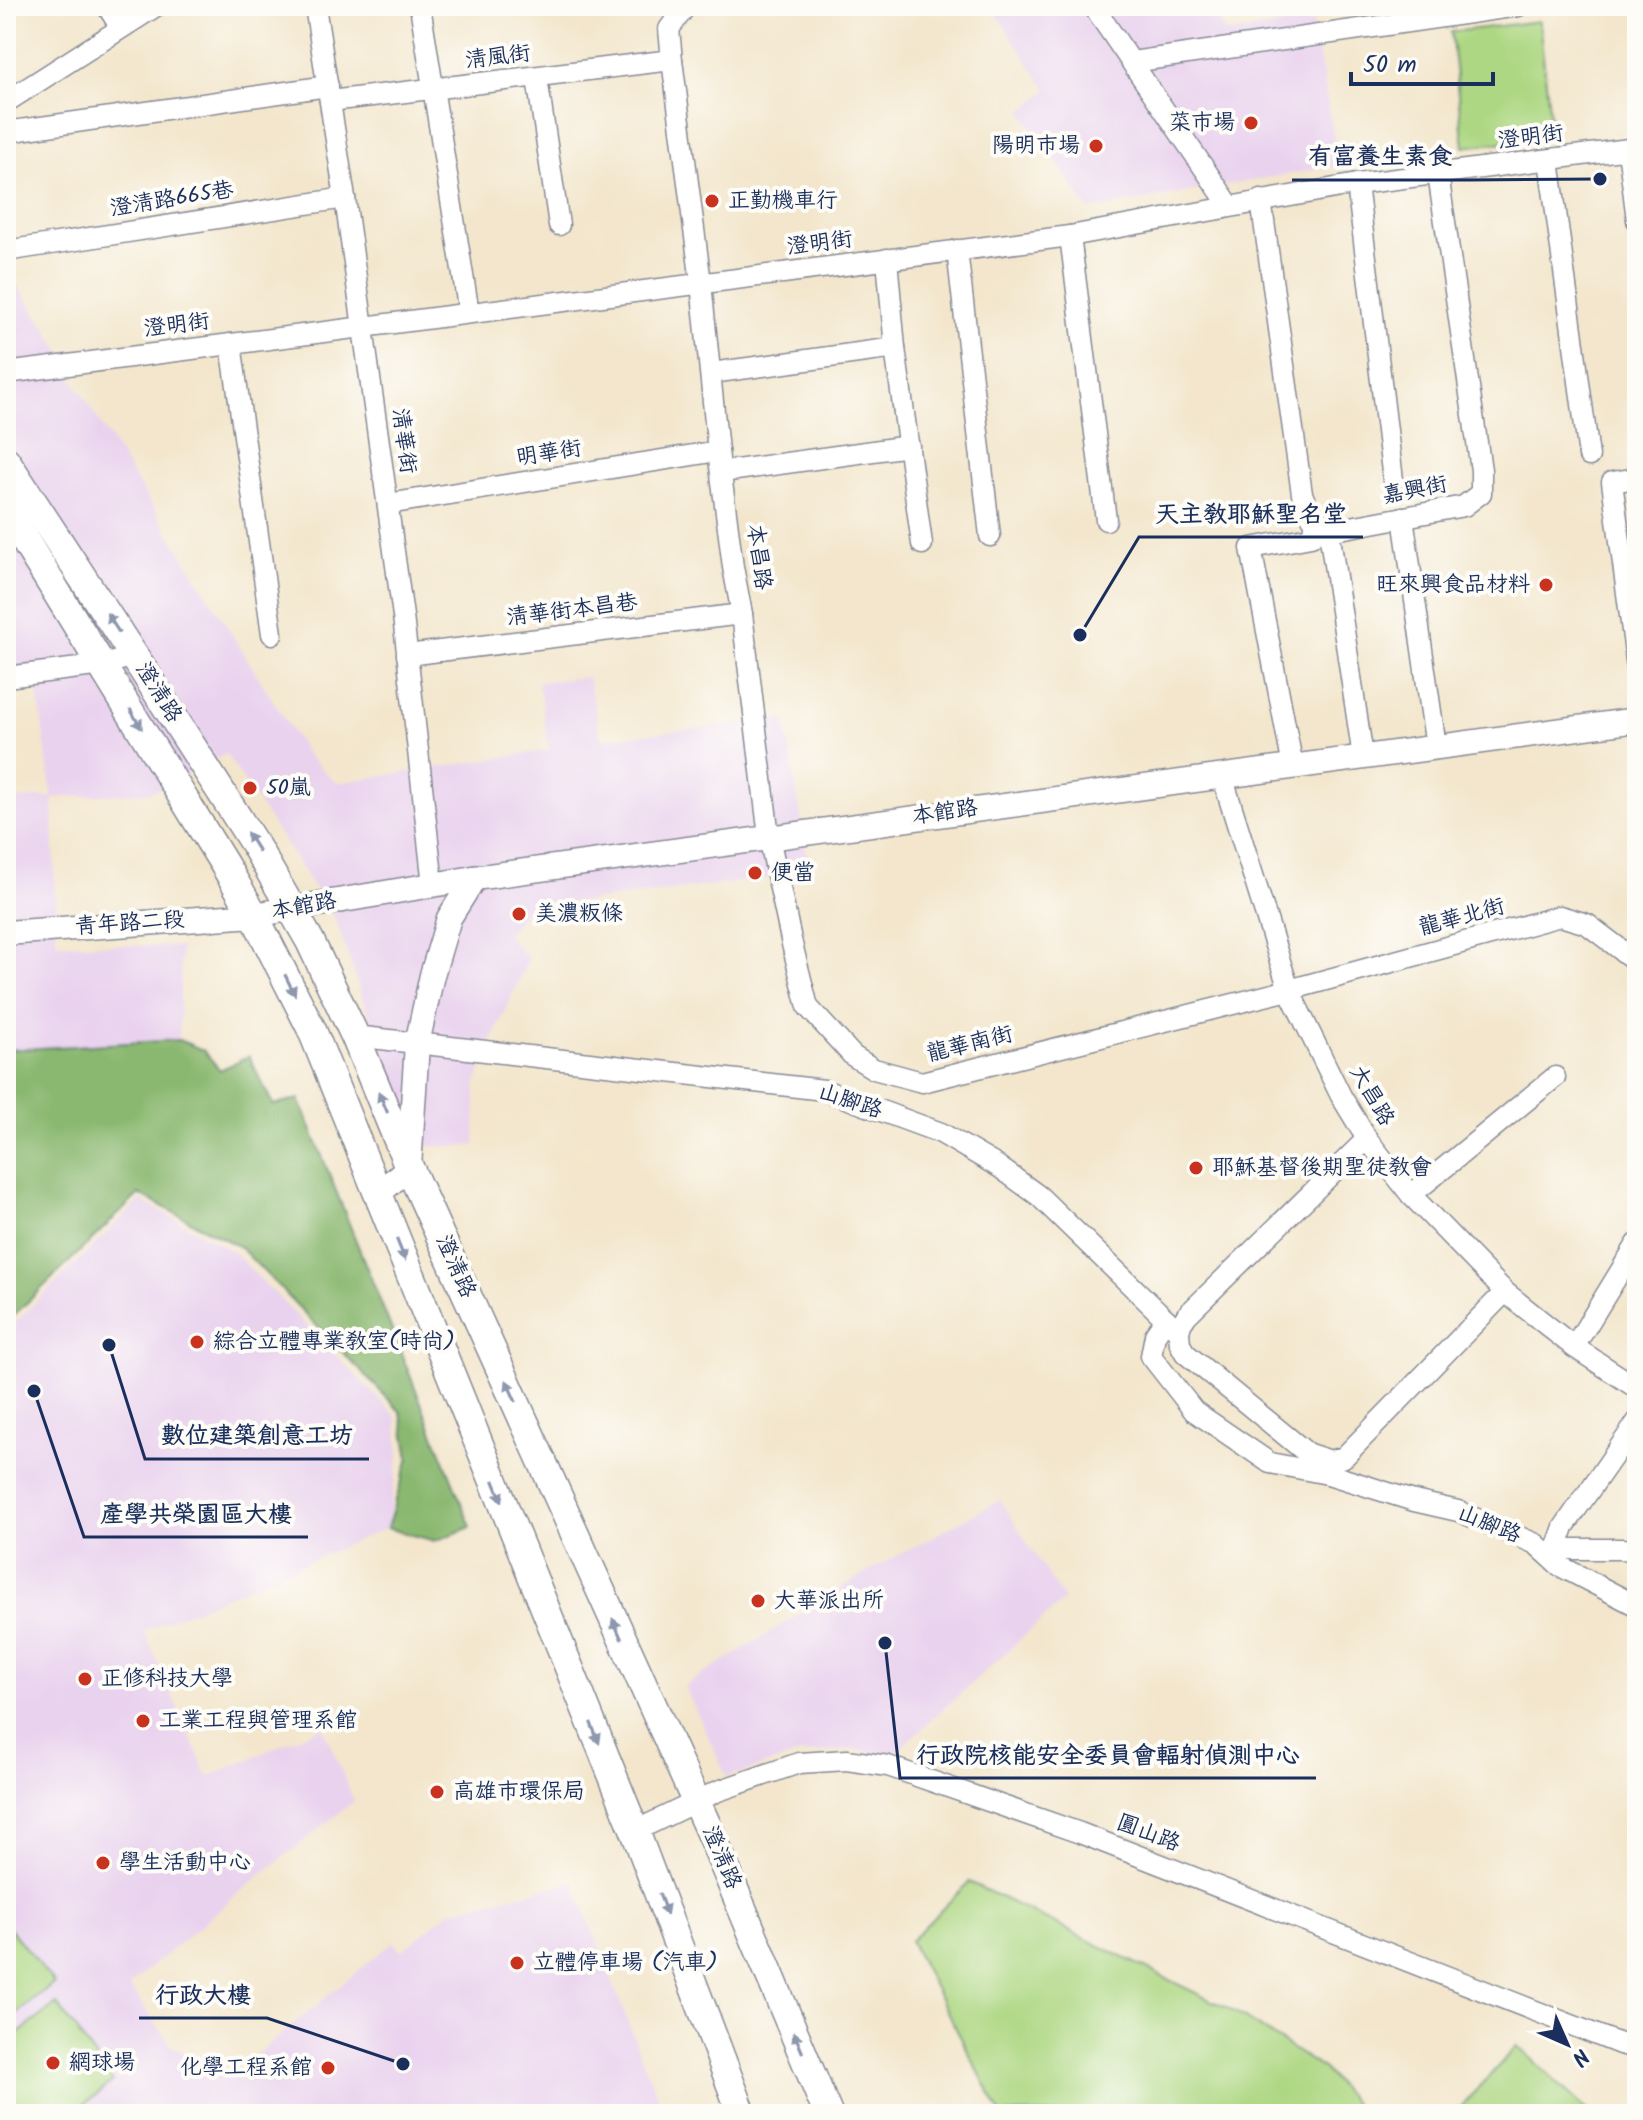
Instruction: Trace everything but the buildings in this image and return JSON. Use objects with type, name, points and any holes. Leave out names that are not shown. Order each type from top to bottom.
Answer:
[{"type":"main road","name":"澄清路","points":[[6,461],[134,656],[293,909],[355,1036],[409,1167],[696,1802],[828,2114]]},
{"type":"main road","name":"澄清路","points":[[6,510],[254,915],[312,1030],[635,1831],[742,2114]]},
{"type":"street","points":[[107,6],[121,28]]},
{"type":"street","points":[[6,102],[156,6]]},
{"type":"street","name":"清華街","points":[[315,6],[388,504],[433,885]]},
{"type":"street","points":[[420,6],[469,313]]},
{"type":"street","name":"本昌路","points":[[685,6],[669,29],[672,60],[769,837]]},
{"type":"street","points":[[1093,6],[1230,206]]},
{"type":"street","points":[[1132,62],[1460,10],[1518,6]]},
{"type":"street","name":"清風街","points":[[6,132],[329,93],[433,89],[672,60]]},
{"type":"street","points":[[537,78],[559,225]]},
{"type":"street","points":[[1633,149],[1637,220]]},
{"type":"street","name":"澄明街","points":[[6,373],[1070,236],[1357,184],[1633,149]]},
{"type":"street","points":[[1549,160],[1589,456]]},
{"type":"street","name":"嘉興街","points":[[1323,526],[1464,506],[1481,493],[1481,470],[1438,174]]},
{"type":"street","points":[[1357,184],[1393,480]]},
{"type":"street","name":"澄清路665巷","points":[[6,251],[345,198]]},
{"type":"street","points":[[1261,200],[1302,494],[1312,517],[1323,526],[1363,757]]},
{"type":"street","points":[[1070,236],[1106,520]]},
{"type":"street","points":[[957,250],[990,536]]},
{"type":"street","points":[[887,259],[895,348],[922,544]]},
{"type":"street","points":[[231,344],[272,634]]},
{"type":"street","points":[[711,373],[895,348]]},
{"type":"street","name":"明華街","points":[[388,504],[720,462],[909,446]]},
{"type":"street","points":[[1637,478],[1612,482],[1637,668]]},
{"type":"street","points":[[1403,517],[1436,747]]},
{"type":"street","points":[[1293,767],[1251,548],[1311,537],[1323,526]]},
{"type":"street","name":"清華街本昌巷","points":[[407,655],[742,614]]},
{"type":"street","points":[[6,677],[103,665],[134,656]]},
{"type":"street","name":"本館路","points":[[254,915],[474,878],[1637,720]]},
{"type":"street","name":"大昌路","points":[[1222,776],[1289,990],[1341,1096],[1367,1139],[1411,1195],[1505,1292],[1574,1347],[1637,1388]]},
{"type":"street","name":"龍華南街","points":[[769,837],[808,1007],[853,1056],[874,1069],[922,1082],[1289,990]]},
{"type":"street","points":[[378,1194],[409,1167],[417,1044],[432,975],[449,918],[474,878]]},
{"type":"street","name":"青年路二段","points":[[6,933],[254,915]]},
{"type":"street","name":"龍華北街","points":[[1289,990],[1560,916],[1587,924],[1637,962]]},
{"type":"street","name":"山腳路","points":[[355,1036],[824,1090],[941,1133],[999,1167],[1039,1196],[1172,1326],[1185,1353],[1328,1474]]},
{"type":"street","points":[[1411,1195],[1555,1077]]},
{"type":"street","points":[[1172,1326],[1181,1324],[1367,1139]]},
{"type":"street","points":[[1574,1347],[1637,1244]]},
{"type":"street","points":[[1308,1454],[1331,1461],[1344,1457],[1505,1292]]},
{"type":"street","name":"山腳路","points":[[1172,1326],[1155,1335],[1151,1356],[1194,1411],[1270,1463],[1328,1474],[1414,1501],[1458,1511],[1536,1544],[1637,1606]]},
{"type":"street","points":[[1637,1422],[1564,1527],[1558,1557],[1622,1549],[1637,1551]]},
{"type":"street","name":"圓山路","points":[[635,1831],[718,1791],[799,1763],[847,1760],[888,1766],[1080,1833],[1637,2048]]},
{"type":"shaded area","points":[[991,6],[1207,6],[1226,33],[1313,22],[1339,165],[1089,210],[1022,112],[1047,90]]},
{"type":"shaded area","points":[[6,268],[60,350],[71,376],[307,755],[337,783],[549,750],[538,682],[588,677],[601,739],[785,719],[810,873],[527,909],[506,935],[529,958],[491,1041],[476,1084],[475,1146],[423,1146],[398,1101],[336,921],[226,754],[152,792],[53,798],[56,943],[181,947],[179,1040],[6,1050],[6,800],[52,797],[37,685],[6,688]]},
{"type":"shaded area","name":"正修科技大學","points":[[141,1200],[234,1252],[396,1416],[399,1456],[387,1528],[144,1631],[208,1777],[323,1727],[354,1801],[129,1986],[172,2046],[231,2076],[393,1942],[402,1951],[452,1910],[574,1882],[666,2114],[6,2114],[6,1331]]},
{"type":"shaded area","points":[[1000,1500],[1064,1600],[890,1757],[854,1749],[797,1755],[727,1777],[684,1686],[869,1571]]},
{"type":"green space","points":[[1539,21],[1552,136],[1464,147],[1451,32]]},
{"type":"green space","points":[[179,1040],[203,1050],[220,1070],[249,1056],[273,1105],[299,1099],[471,1527],[435,1541],[387,1528],[409,1458],[401,1412],[240,1247],[139,1194],[6,1323],[6,1050]]},
{"type":"green space","points":[[969,1882],[1237,2013],[1323,2069],[1357,2106],[1354,2114],[1001,2114],[910,1941]]},
{"type":"green space","points":[[6,1924],[54,1983],[6,2022]]},
{"type":"green space","name":"網球場","points":[[57,2004],[113,2082],[72,2114],[18,2114],[6,2098],[6,2043]]},
{"type":"green space","points":[[1517,2046],[1591,2114],[1454,2114]]},
{"type":"place","name":"菜市場","points":[[1251,123]]},
{"type":"place","name":"陽明市場","points":[[1096,146]]},
{"type":"place","name":"有富養生素食","points":[[1600,179]]},
{"type":"place","name":"正勤機車行","points":[[712,201]]},
{"type":"place","name":"旺來興食品材料","points":[[1546,585]]},
{"type":"place","name":"天主教耶穌聖名堂","points":[[1080,635]]},
{"type":"place","name":"50嵐","points":[[250,788]]},
{"type":"place","name":"便當","points":[[755,873]]},
{"type":"place","name":"美濃粄條","points":[[519,914]]},
{"type":"place","name":"耶穌基督後期聖徒教會","points":[[1196,1168]]},
{"type":"place","name":"綜合立體專業教室(時尚)","points":[[197,1342]]},
{"type":"place","name":"數位建築創意工坊","points":[[109,1345]]},
{"type":"place","name":"產學共榮園區大樓","points":[[34,1391]]},
{"type":"place","name":"大華派出所","points":[[758,1601]]},
{"type":"place","name":"行政院核能安全委員會輻射偵測中心","points":[[885,1643]]},
{"type":"place","name":"正修科技大學","points":[[85,1679]]},
{"type":"place","name":"工業工程與管理系館","points":[[143,1721]]},
{"type":"place","name":"高雄市環保局","points":[[437,1792]]},
{"type":"place","name":"學生活動中心","points":[[103,1863]]},
{"type":"place","name":"立體停車場 (汽車)","points":[[517,1963]]},
{"type":"place","name":"網球場","points":[[53,2063]]},
{"type":"place","name":"行政大樓","points":[[403,2064]]},
{"type":"place","name":"化學工程系館","points":[[328,2068]]}]
